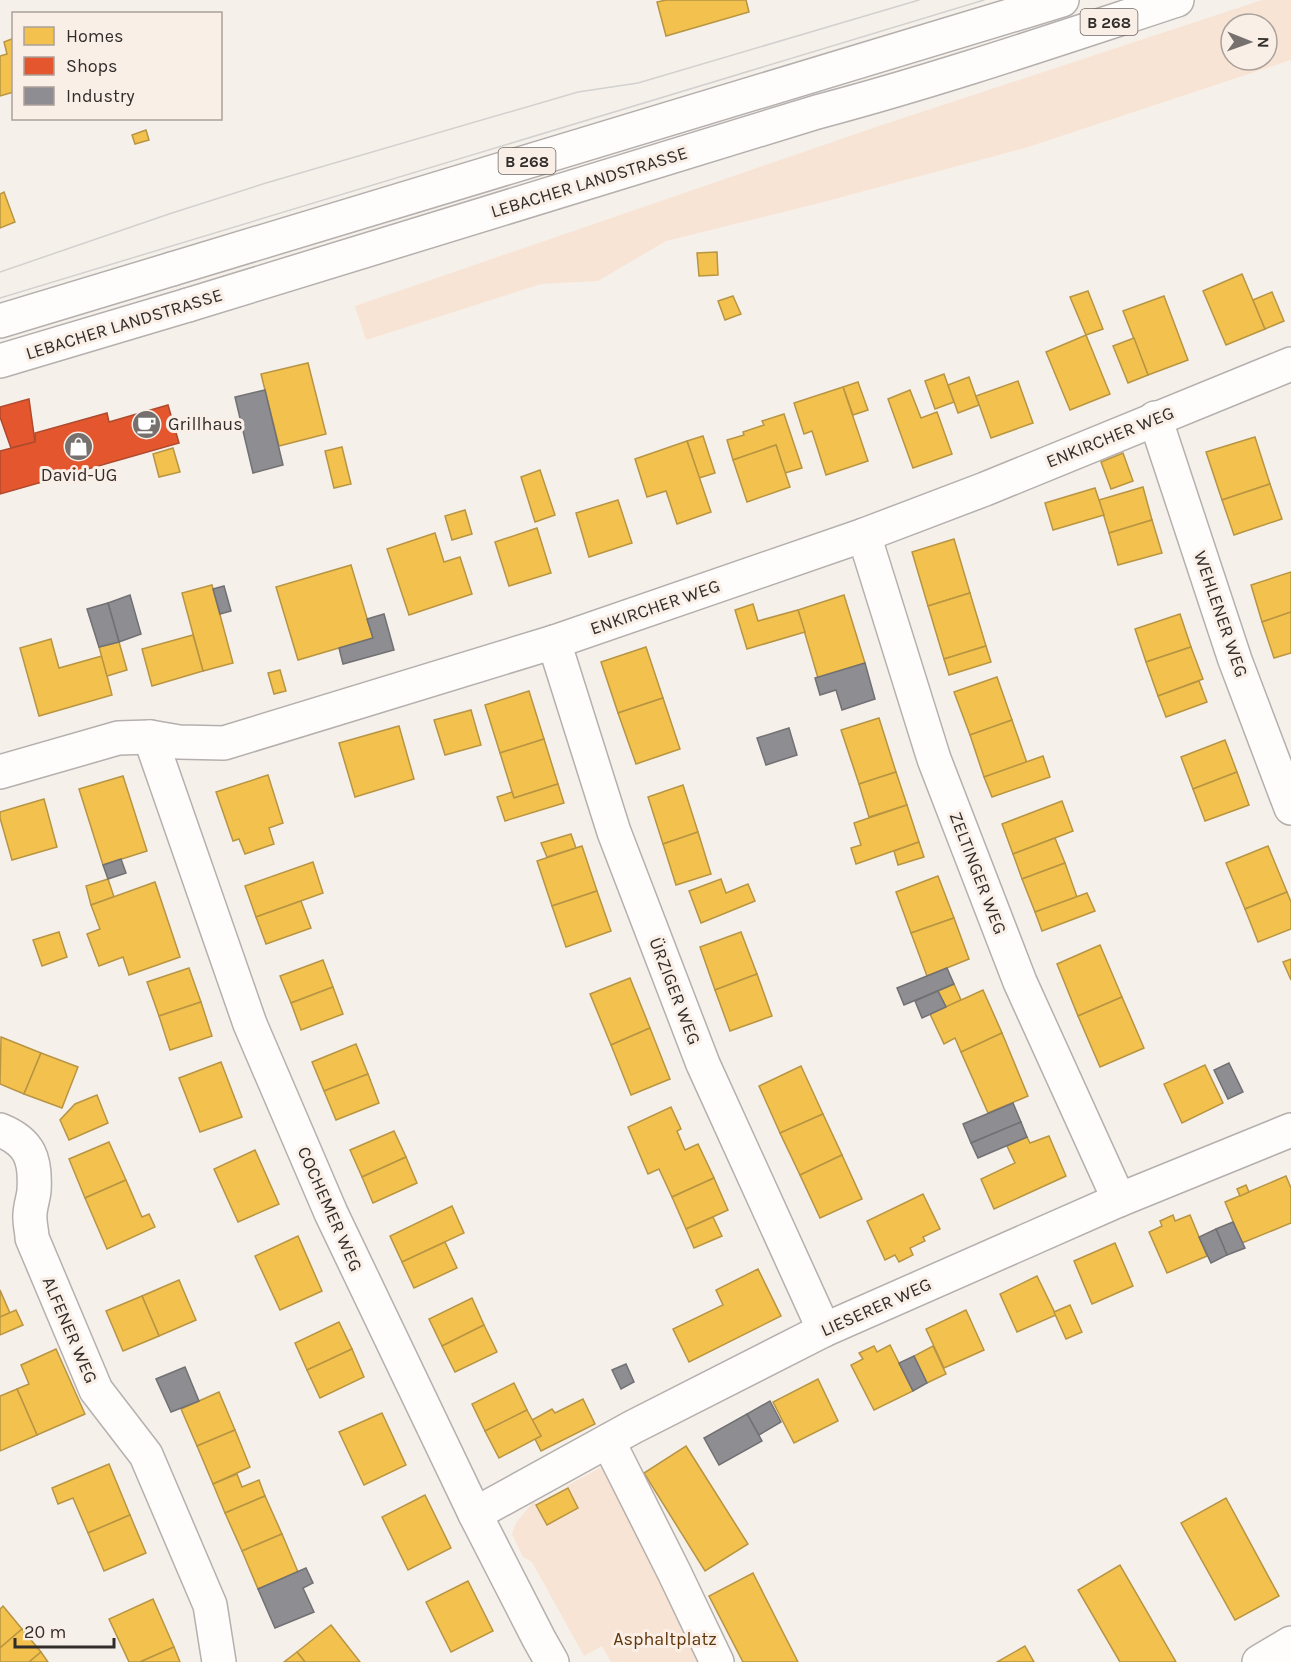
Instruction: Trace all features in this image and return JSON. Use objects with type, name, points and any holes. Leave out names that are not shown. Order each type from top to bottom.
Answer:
[{"type":"main road","name":"B 268","points":[[0,321],[1062,0]]},
{"type":"main road","name":"LEBACHER LANDSTRASSE","points":[[0,361],[1042,45],[1177,0]]},
{"type":"main road","name":"ENKIRCHER WEG","points":[[0,772],[118,738],[150,737],[179,742],[224,743],[554,642],[864,535],[985,489],[1291,364]]},
{"type":"main road","name":"WEHLENER WEG","points":[[1155,418],[1235,660],[1291,808]]},
{"type":"main road","name":"ZELTINGER WEG","points":[[864,535],[934,759],[1020,982],[1119,1200]]},
{"type":"main road","name":"ÜRZIGER WEG","points":[[554,642],[614,832],[703,1064],[824,1330]]},
{"type":"main road","name":"COCHEMER WEG","points":[[150,737],[250,1024],[331,1213],[475,1514],[538,1639],[552,1662]]},
{"type":"main road","name":"ALFENER WEG","points":[[0,1130],[14,1136],[28,1150],[33,1168],[34,1191],[30,1217],[32,1238],[96,1390],[146,1455],[210,1605],[219,1662]]},
{"type":"main road","name":"LIESERER WEG","points":[[475,1514],[824,1330],[1119,1200],[1291,1130]]},
{"type":"main road","points":[[608,1442],[717,1662]]},
{"type":"main road","points":[[1259,1662],[1291,1643]]},
{"type":"green space","points":[[1262,0],[1291,0],[1291,60],[1279,64],[1279,12],[1226,12]]},
{"type":"green space","points":[[1219,14],[1219,72],[1255,72],[1025,148],[666,241],[598,281],[541,284],[366,340],[355,306],[873,128]]},
{"type":"green space","name":"Asphaltplatz","points":[[607,1464],[702,1662],[611,1662],[602,1646],[584,1656],[532,1562],[523,1557],[512,1534],[516,1523],[534,1501],[547,1524],[578,1508],[567,1486]]},
{"type":"building: Homes","points":[[746,0],[749,12],[666,36],[657,2]]},
{"type":"building: Homes","points":[[12,39],[12,93],[0,96],[0,56],[7,54],[4,42]]},
{"type":"building: Homes","points":[[146,130],[149,140],[135,144],[132,135]]},
{"type":"building: Homes","points":[[4,192],[15,222],[0,228],[0,194]]},
{"type":"building: Homes","points":[[717,252],[718,275],[699,276],[697,253]]},
{"type":"building: Homes","points":[[1242,274],[1265,329],[1226,345],[1203,291]]},
{"type":"building: Homes","points":[[1088,291],[1103,329],[1086,335],[1070,297]]},
{"type":"building: Homes","points":[[1272,292],[1284,321],[1265,329],[1253,300]]},
{"type":"building: Homes","points":[[733,296],[741,314],[725,320],[718,301]]},
{"type":"building: Homes","points":[[1164,296],[1188,360],[1148,375],[1123,311]]},
{"type":"building: Homes","points":[[1086,335],[1110,394],[1070,410],[1046,352]]},
{"type":"building: Homes","points":[[1134,338],[1148,375],[1128,383],[1113,346]]},
{"type":"building: Homes","points":[[308,363],[326,434],[279,446],[261,374]]},
{"type":"building: Homes","points":[[944,374],[954,402],[935,409],[925,381]]},
{"type":"building: Homes","points":[[969,377],[979,405],[958,413],[948,385]]},
{"type":"building: Homes","points":[[1018,381],[1033,423],[991,438],[976,396]]},
{"type":"building: Homes","points":[[858,382],[868,410],[853,415],[843,387]]},
{"type":"building: Homes","points":[[843,387],[868,461],[826,475],[812,431],[804,434],[794,403]]},
{"type":"building: Homes","points":[[910,390],[921,418],[937,412],[952,454],[913,468],[888,399]]},
{"type":"building: Homes","points":[[784,414],[802,468],[785,473],[776,445],[733,460],[727,440],[764,425],[762,421]]},
{"type":"building: Homes","points":[[703,436],[715,473],[699,478],[687,441]]},
{"type":"building: Homes","points":[[1255,437],[1270,484],[1222,500],[1206,452]]},
{"type":"building: Homes","points":[[687,441],[711,512],[677,524],[666,491],[647,497],[635,459]]},
{"type":"building: Homes","points":[[776,445],[790,487],[747,502],[733,460]]},
{"type":"building: Homes","points":[[342,447],[351,484],[334,488],[325,451]]},
{"type":"building: Homes","points":[[173,448],[180,472],[159,477],[153,454]]},
{"type":"building: Homes","points":[[1123,453],[1133,481],[1111,489],[1101,462]]},
{"type":"building: Homes","points":[[540,470],[555,515],[535,522],[521,477]]},
{"type":"building: Homes","points":[[1270,484],[1282,519],[1234,535],[1222,500]]},
{"type":"building: Homes","points":[[1143,487],[1152,520],[1109,533],[1099,500]]},
{"type":"building: Homes","points":[[1095,488],[1104,515],[1053,530],[1045,503]]},
{"type":"building: Homes","points":[[618,500],[632,543],[589,557],[576,513]]},
{"type":"building: Homes","points":[[465,510],[472,534],[452,540],[445,516]]},
{"type":"building: Homes","points":[[1152,520],[1162,553],[1118,565],[1109,533]]},
{"type":"building: Homes","points":[[537,528],[551,573],[509,586],[495,542]]},
{"type":"building: Homes","points":[[435,533],[444,562],[460,557],[472,594],[409,615],[387,549]]},
{"type":"building: Homes","points":[[954,539],[970,593],[928,606],[912,552]]},
{"type":"building: Homes","points":[[351,565],[373,638],[298,660],[276,587]]},
{"type":"building: Homes","points":[[1291,572],[1291,612],[1262,622],[1251,585]]},
{"type":"building: Homes","points":[[212,585],[233,663],[203,671],[182,593]]},
{"type":"building: Homes","points":[[970,593],[986,646],[944,659],[928,606]]},
{"type":"building: Homes","points":[[844,595],[865,663],[818,678],[798,610]]},
{"type":"building: Homes","points":[[753,604],[758,621],[798,610],[805,632],[747,649],[735,610]]},
{"type":"building: Homes","points":[[1291,612],[1291,653],[1274,658],[1262,622]]},
{"type":"building: Homes","points":[[1180,614],[1191,647],[1146,662],[1135,629]]},
{"type":"building: Homes","points":[[193,635],[203,671],[152,686],[142,649]]},
{"type":"building: Homes","points":[[51,639],[59,668],[102,656],[112,695],[39,716],[20,648]]},
{"type":"building: Homes","points":[[119,642],[127,670],[107,676],[99,647]]},
{"type":"building: Homes","points":[[986,646],[991,662],[949,675],[944,659]]},
{"type":"building: Homes","points":[[646,647],[663,698],[618,713],[601,662]]},
{"type":"building: Homes","points":[[1191,647],[1203,679],[1158,696],[1146,662]]},
{"type":"building: Homes","points":[[280,670],[286,691],[274,694],[268,673]]},
{"type":"building: Homes","points":[[997,677],[1012,720],[970,735],[954,692]]},
{"type":"building: Homes","points":[[1199,681],[1207,702],[1166,717],[1158,696]]},
{"type":"building: Homes","points":[[529,691],[544,739],[500,753],[485,705]]},
{"type":"building: Homes","points":[[663,698],[680,749],[636,764],[618,713]]},
{"type":"building: Homes","points":[[471,710],[481,745],[445,755],[434,720]]},
{"type":"building: Homes","points":[[879,718],[896,772],[859,784],[841,730]]},
{"type":"building: Homes","points":[[1012,720],[1027,763],[984,777],[970,735]]},
{"type":"building: Homes","points":[[399,726],[414,779],[355,797],[339,743]]},
{"type":"building: Homes","points":[[544,739],[558,784],[514,798],[500,753]]},
{"type":"building: Homes","points":[[1225,740],[1237,772],[1193,789],[1181,757]]},
{"type":"building: Homes","points":[[1043,756],[1050,777],[992,797],[984,777]]},
{"type":"building: Homes","points":[[896,772],[907,805],[869,817],[859,784]]},
{"type":"building: Homes","points":[[1237,772],[1249,805],[1205,821],[1193,789]]},
{"type":"building: Homes","points":[[268,775],[283,823],[269,828],[274,844],[245,854],[239,839],[233,841],[216,792]]},
{"type":"building: Homes","points":[[123,776],[147,851],[103,865],[79,789]]},
{"type":"building: Homes","points":[[558,784],[564,803],[505,821],[497,797],[512,792],[514,798]]},
{"type":"building: Homes","points":[[683,785],[698,832],[663,844],[648,797]]},
{"type":"building: Homes","points":[[44,799],[57,847],[12,860],[0,812]]},
{"type":"building: Homes","points":[[1062,801],[1073,831],[1013,854],[1002,824]]},
{"type":"building: Homes","points":[[907,805],[919,842],[856,864],[851,848],[861,845],[854,823]]},
{"type":"building: Homes","points":[[698,832],[711,874],[676,885],[663,844]]},
{"type":"building: Homes","points":[[571,834],[576,848],[547,857],[541,843]]},
{"type":"building: Homes","points":[[1055,838],[1065,863],[1022,879],[1013,854]]},
{"type":"building: Homes","points":[[919,842],[924,857],[898,865],[894,851]]},
{"type":"building: Homes","points":[[582,846],[597,891],[552,906],[537,861]]},
{"type":"building: Homes","points":[[1268,846],[1287,892],[1245,909],[1226,863]]},
{"type":"building: Homes","points":[[313,862],[323,893],[256,917],[245,886]]},
{"type":"building: Homes","points":[[1065,863],[1077,897],[1035,912],[1022,879]]},
{"type":"building: Homes","points":[[938,876],[954,918],[911,933],[896,892]]},
{"type":"building: Homes","points":[[108,879],[114,897],[91,905],[86,886]]},
{"type":"building: Homes","points":[[721,879],[726,893],[748,884],[755,901],[701,923],[689,891]]},
{"type":"building: Homes","points":[[155,882],[180,957],[129,975],[123,957],[99,966],[87,934],[100,929],[91,905]]},
{"type":"building: Homes","points":[[597,891],[611,931],[566,947],[552,906]]},
{"type":"building: Homes","points":[[1287,892],[1291,902],[1291,929],[1258,942],[1245,909]]},
{"type":"building: Homes","points":[[1087,893],[1095,911],[1042,931],[1035,912]]},
{"type":"building: Homes","points":[[301,901],[311,928],[266,944],[256,917]]},
{"type":"building: Homes","points":[[954,918],[969,959],[927,976],[911,933]]},
{"type":"building: Homes","points":[[59,932],[67,957],[42,966],[33,940]]},
{"type":"building: Homes","points":[[741,932],[757,974],[715,990],[700,947]]},
{"type":"building: Homes","points":[[1100,945],[1122,997],[1078,1016],[1057,964]]},
{"type":"building: Homes","points":[[1291,959],[1291,980],[1283,962]]},
{"type":"building: Homes","points":[[323,960],[333,987],[291,1003],[280,976]]},
{"type":"building: Homes","points":[[189,968],[201,1002],[159,1016],[147,982]]},
{"type":"building: Homes","points":[[757,974],[772,1016],[730,1031],[715,990]]},
{"type":"building: Homes","points":[[630,978],[650,1028],[611,1045],[590,994]]},
{"type":"building: Homes","points":[[954,984],[961,1000],[946,1007],[938,991]]},
{"type":"building: Homes","points":[[333,987],[343,1014],[301,1030],[291,1003]]},
{"type":"building: Homes","points":[[983,990],[1002,1033],[961,1052],[955,1038],[944,1044],[930,1014]]},
{"type":"building: Homes","points":[[1122,997],[1144,1048],[1100,1067],[1078,1016]]},
{"type":"building: Homes","points":[[201,1002],[212,1036],[170,1050],[159,1016]]},
{"type":"building: Homes","points":[[650,1028],[670,1079],[631,1095],[611,1045]]},
{"type":"building: Homes","points":[[1002,1033],[1028,1096],[988,1113],[961,1052]]},
{"type":"building: Homes","points":[[1,1037],[41,1053],[24,1094],[0,1084]]},
{"type":"building: Homes","points":[[356,1044],[368,1074],[324,1091],[312,1062]]},
{"type":"building: Homes","points":[[41,1053],[78,1067],[62,1108],[24,1094]]},
{"type":"building: Homes","points":[[221,1062],[242,1117],[200,1132],[179,1078]]},
{"type":"building: Homes","points":[[1205,1065],[1223,1103],[1182,1123],[1164,1084]]},
{"type":"building: Homes","points":[[801,1066],[823,1114],[780,1133],[759,1086]]},
{"type":"building: Homes","points":[[368,1074],[379,1103],[336,1120],[324,1091]]},
{"type":"building: Homes","points":[[97,1095],[108,1123],[69,1140],[60,1120],[75,1104]]},
{"type":"building: Homes","points":[[671,1107],[681,1129],[677,1131],[685,1150],[698,1144],[714,1178],[672,1197],[659,1169],[648,1174],[628,1127]]},
{"type":"building: Homes","points":[[823,1114],[842,1155],[800,1175],[780,1133]]},
{"type":"building: Homes","points":[[394,1131],[406,1157],[362,1177],[350,1150]]},
{"type":"building: Homes","points":[[1049,1136],[1066,1176],[994,1209],[981,1179],[1015,1163],[1007,1146],[1027,1137],[1030,1143]]},
{"type":"building: Homes","points":[[109,1142],[126,1180],[85,1198],[69,1159]]},
{"type":"building: Homes","points":[[255,1150],[279,1204],[238,1222],[214,1169]]},
{"type":"building: Homes","points":[[842,1155],[862,1199],[820,1218],[800,1175]]},
{"type":"building: Homes","points":[[406,1157],[417,1183],[373,1203],[362,1177]]},
{"type":"building: Homes","points":[[1286,1176],[1291,1188],[1291,1223],[1242,1243],[1225,1202]]},
{"type":"building: Homes","points":[[714,1178],[728,1210],[686,1229],[672,1197]]},
{"type":"building: Homes","points":[[126,1180],[142,1217],[149,1214],[155,1227],[107,1249],[85,1198]]},
{"type":"building: Homes","points":[[1246,1185],[1249,1192],[1240,1196],[1237,1189]]},
{"type":"building: Homes","points":[[923,1194],[940,1229],[923,1237],[925,1241],[910,1248],[913,1255],[899,1262],[895,1255],[885,1260],[867,1221]]},
{"type":"building: Homes","points":[[452,1206],[464,1233],[402,1262],[390,1236]]},
{"type":"building: Homes","points":[[1173,1215],[1175,1221],[1190,1215],[1207,1256],[1167,1273],[1149,1232],[1162,1226],[1160,1221]]},
{"type":"building: Homes","points":[[713,1217],[722,1236],[694,1248],[686,1229]]},
{"type":"building: Homes","points":[[298,1236],[322,1291],[280,1310],[255,1256]]},
{"type":"building: Homes","points":[[445,1242],[457,1268],[414,1288],[402,1262]]},
{"type":"building: Homes","points":[[1115,1243],[1133,1286],[1092,1304],[1074,1261]]},
{"type":"building: Homes","points":[[758,1269],[781,1316],[689,1362],[673,1329],[723,1305],[716,1290]]},
{"type":"building: Homes","points":[[1037,1276],[1056,1315],[1017,1332],[1000,1294]]},
{"type":"building: Homes","points":[[179,1280],[196,1320],[159,1336],[142,1296]]},
{"type":"building: Homes","points":[[0,1290],[10,1313],[0,1317]]},
{"type":"building: Homes","points":[[142,1296],[159,1336],[123,1351],[106,1311]]},
{"type":"building: Homes","points":[[472,1298],[484,1325],[442,1346],[429,1319]]},
{"type":"building: Homes","points":[[1070,1305],[1082,1332],[1066,1339],[1054,1312]]},
{"type":"building: Homes","points":[[16,1310],[23,1325],[0,1335],[0,1317]]},
{"type":"building: Homes","points":[[966,1310],[984,1350],[944,1368],[926,1329]]},
{"type":"building: Homes","points":[[339,1322],[352,1349],[307,1370],[295,1343]]},
{"type":"building: Homes","points":[[484,1325],[497,1352],[455,1372],[442,1346]]},
{"type":"building: Homes","points":[[890,1345],[913,1391],[874,1410],[851,1365],[863,1359],[859,1353],[874,1346],[877,1352]]},
{"type":"building: Homes","points":[[933,1346],[946,1374],[927,1383],[914,1356]]},
{"type":"building: Homes","points":[[56,1349],[85,1414],[37,1435],[17,1389],[29,1384],[21,1365]]},
{"type":"building: Homes","points":[[352,1349],[364,1377],[320,1398],[307,1370]]},
{"type":"building: Homes","points":[[818,1379],[838,1421],[794,1443],[773,1402]]},
{"type":"building: Homes","points":[[514,1383],[527,1410],[485,1431],[472,1404]]},
{"type":"building: Homes","points":[[17,1389],[37,1435],[0,1451],[0,1396]]},
{"type":"building: Homes","points":[[219,1392],[235,1430],[197,1446],[181,1409]]},
{"type":"building: Homes","points":[[583,1399],[595,1424],[541,1451],[535,1439],[541,1436],[532,1420],[552,1409],[555,1413]]},
{"type":"building: Homes","points":[[527,1410],[541,1436],[499,1458],[485,1431]]},
{"type":"building: Homes","points":[[382,1413],[406,1465],[364,1485],[339,1432]]},
{"type":"building: Homes","points":[[235,1430],[250,1467],[213,1484],[197,1446]]},
{"type":"building: Homes","points":[[686,1446],[748,1544],[705,1571],[644,1473]]},
{"type":"building: Homes","points":[[109,1464],[130,1515],[88,1533],[73,1498],[58,1504],[52,1488]]},
{"type":"building: Homes","points":[[237,1474],[242,1487],[259,1480],[265,1496],[225,1513],[213,1484]]},
{"type":"building: Homes","points":[[568,1488],[578,1508],[547,1525],[536,1505]]},
{"type":"building: Homes","points":[[425,1495],[451,1548],[408,1570],[382,1517]]},
{"type":"building: Homes","points":[[265,1496],[282,1534],[242,1551],[225,1513]]},
{"type":"building: Homes","points":[[1226,1498],[1279,1596],[1235,1620],[1181,1523]]},
{"type":"building: Homes","points":[[130,1515],[146,1553],[104,1571],[88,1533]]},
{"type":"building: Homes","points":[[282,1534],[298,1572],[258,1589],[242,1551]]},
{"type":"building: Homes","points":[[1120,1565],[1176,1662],[1120,1662],[1078,1590]]},
{"type":"building: Homes","points":[[753,1573],[798,1662],[743,1662],[709,1596]]},
{"type":"building: Homes","points":[[468,1581],[493,1631],[451,1652],[426,1602]]},
{"type":"building: Homes","points":[[153,1599],[174,1647],[140,1662],[129,1662],[109,1619]]},
{"type":"building: Homes","points":[[3,1606],[22,1629],[0,1648],[0,1609]]},
{"type":"building: Homes","points":[[331,1625],[360,1662],[305,1662],[297,1652]]},
{"type":"building: Homes","points":[[22,1629],[41,1652],[29,1662],[0,1662],[0,1648]]},
{"type":"building: Homes","points":[[1025,1646],[1034,1662],[997,1662]]},
{"type":"building: Homes","points":[[174,1647],[180,1662],[140,1662]]},
{"type":"building: Homes","points":[[41,1652],[48,1662],[29,1662]]},
{"type":"building: Homes","points":[[297,1652],[305,1662],[284,1662]]},
{"type":"building: Shops","points":[[29,399],[35,442],[11,448],[0,417],[0,407]]},
{"type":"building: Shops","points":[[168,405],[179,443],[0,494],[0,451],[35,442],[35,433],[107,413],[109,422]]},
{"type":"building: Industry","points":[[265,390],[283,465],[253,473],[235,397]]},
{"type":"building: Industry","points":[[224,586],[231,611],[220,614],[213,589]]},
{"type":"building: Industry","points":[[130,595],[141,634],[119,642],[108,603]]},
{"type":"building: Industry","points":[[108,603],[119,642],[99,647],[87,609]]},
{"type":"building: Industry","points":[[384,614],[394,650],[343,664],[339,648],[373,638],[367,619]]},
{"type":"building: Industry","points":[[865,663],[875,699],[842,710],[836,690],[820,695],[815,678]]},
{"type":"building: Industry","points":[[789,728],[797,755],[766,765],[757,738]]},
{"type":"building: Industry","points":[[121,859],[126,873],[108,879],[103,865]]},
{"type":"building: Industry","points":[[947,968],[954,984],[904,1005],[897,988]]},
{"type":"building: Industry","points":[[938,991],[946,1007],[922,1018],[915,1001]]},
{"type":"building: Industry","points":[[1229,1063],[1243,1092],[1228,1099],[1214,1070]]},
{"type":"building: Industry","points":[[1013,1103],[1021,1122],[971,1143],[963,1124]]},
{"type":"building: Industry","points":[[1021,1122],[1027,1137],[978,1158],[971,1143]]},
{"type":"building: Industry","points":[[1233,1222],[1245,1248],[1227,1255],[1216,1229]]},
{"type":"building: Industry","points":[[1216,1229],[1227,1255],[1211,1263],[1199,1237]]},
{"type":"building: Industry","points":[[914,1356],[927,1383],[913,1391],[899,1363]]},
{"type":"building: Industry","points":[[626,1364],[634,1382],[621,1389],[612,1370]]},
{"type":"building: Industry","points":[[185,1367],[199,1401],[171,1412],[156,1379]]},
{"type":"building: Industry","points":[[770,1401],[781,1422],[759,1435],[747,1414]]},
{"type":"building: Industry","points":[[747,1414],[762,1441],[719,1465],[704,1438]]},
{"type":"building: Industry","points":[[306,1568],[313,1583],[303,1588],[314,1612],[275,1628],[258,1589]]},
{"type":"tram line","points":[[0,272],[266,183],[578,92],[638,83],[919,0]]},
{"type":"tram line","points":[[0,298],[984,0]]},
{"type":"place","name":"Grillhaus","points":[[147,424]]},
{"type":"place","name":"David-UG","points":[[79,446]]}]
